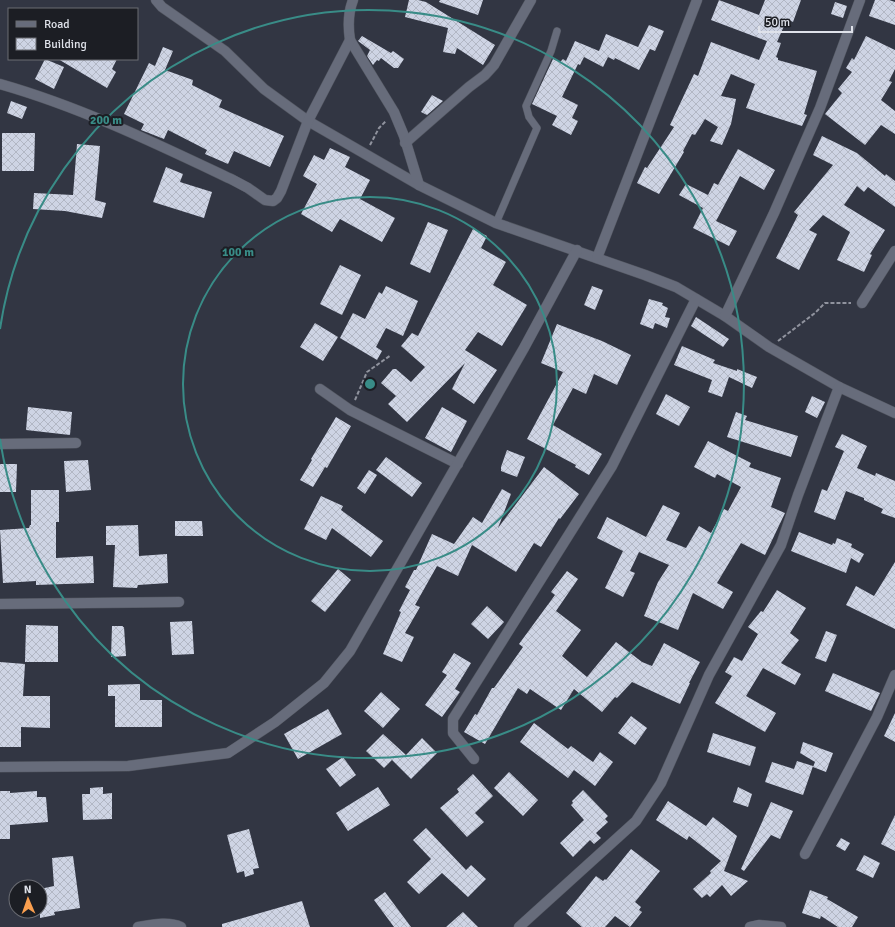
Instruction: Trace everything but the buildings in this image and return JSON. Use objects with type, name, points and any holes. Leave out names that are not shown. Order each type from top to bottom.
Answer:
[{"type":"street","points":[[156,0],[162,7],[226,52],[264,89],[308,121],[419,185],[496,223],[577,250],[676,287],[725,316],[769,347],[839,387],[895,413]]},
{"type":"street","points":[[353,0],[350,6],[348,28],[350,40],[394,112],[404,136],[419,185]]},
{"type":"street","points":[[405,143],[469,87],[485,75],[494,65],[531,0]]},
{"type":"street","points":[[597,258],[697,0]]},
{"type":"street","points":[[725,316],[774,212],[820,108],[860,0]]},
{"type":"street","points":[[0,84],[33,93],[121,127],[233,180],[265,200],[273,201],[281,192],[308,121],[350,40]]},
{"type":"street","points":[[0,767],[128,766],[228,753],[275,722],[324,683],[350,652],[524,348],[577,250]]},
{"type":"street","points":[[862,303],[895,251]]},
{"type":"street","points":[[474,759],[453,732],[453,719],[612,466],[696,299]]},
{"type":"street","points":[[519,927],[636,822],[661,783],[709,675],[781,545],[839,387]]},
{"type":"street","points":[[320,389],[350,410],[458,464]]},
{"type":"street","points":[[0,444],[76,443]]},
{"type":"street","points":[[0,604],[179,602]]},
{"type":"street","points":[[805,854],[877,717],[895,675]]},
{"type":"street","points":[[138,927],[156,925],[173,925],[181,927]]},
{"type":"street","points":[[750,927],[759,925],[781,927]]},
{"type":"lane","points":[[496,223],[537,128],[529,117],[526,106],[551,52],[557,31]]},
{"type":"path","points":[[365,154],[379,128],[394,112]]},
{"type":"path","points":[[769,347],[815,313],[825,303],[862,303]]},
{"type":"path","points":[[350,410],[367,372],[391,355]]}]
